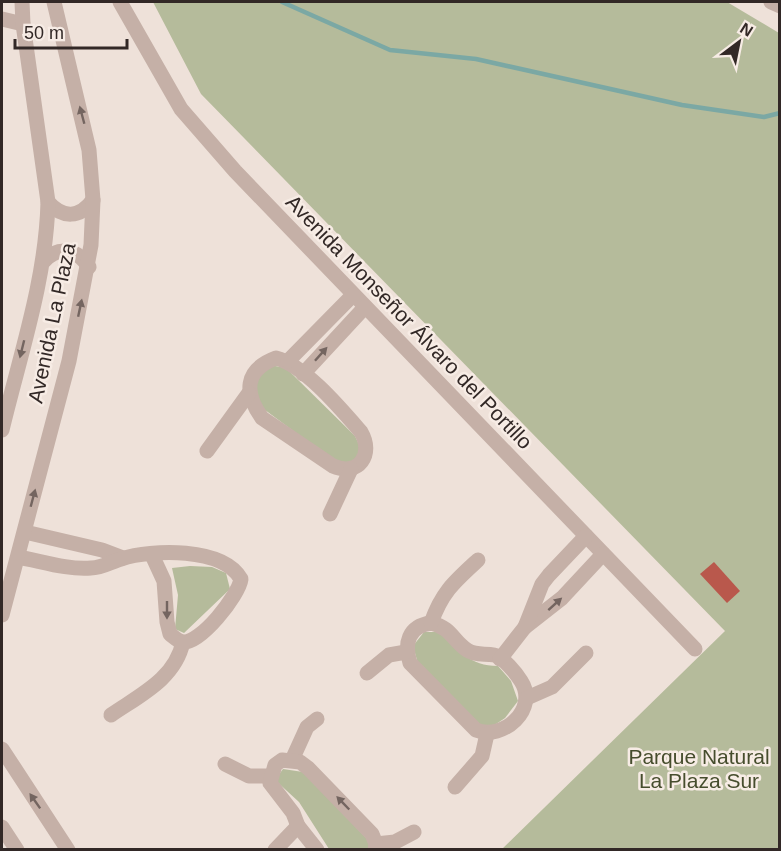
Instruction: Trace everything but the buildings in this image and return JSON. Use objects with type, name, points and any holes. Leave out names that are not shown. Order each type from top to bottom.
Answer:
[{"type":"street","name":"Avenida La Plaza","points":[[2,430],[44,261],[48,202],[23,24],[22,2]]},
{"type":"street","name":"Avenida La Plaza","points":[[2,615],[69,361],[89,267],[93,201],[86,134],[54,2]]},
{"type":"street","name":"Avenida Monseñor Álvaro del Portillo","points":[[120,2],[181,109],[235,171],[695,649]]},
{"type":"street","points":[[771,2],[780,6]]},
{"type":"street","points":[[2,19],[23,24]]},
{"type":"street","points":[[48,202],[55,211],[66,215],[77,215],[93,201]]},
{"type":"street","points":[[44,261],[51,254],[67,250],[76,253],[89,267]]},
{"type":"street","points":[[288,361],[353,295]]},
{"type":"street","points":[[303,374],[365,307]]},
{"type":"street","points":[[207,452],[249,393],[250,383],[258,366],[276,358],[288,361],[354,424],[366,441],[367,451],[359,463],[351,469],[330,514]]},
{"type":"street","points":[[249,393],[262,418],[333,466],[342,470],[351,469]]},
{"type":"street","points":[[25,532],[102,550],[123,558]]},
{"type":"street","points":[[525,627],[542,584],[556,566],[586,536]]},
{"type":"street","points":[[18,557],[91,568],[123,558],[168,552],[187,553],[214,559],[230,566],[241,579],[240,588],[227,608],[197,636],[183,642],[175,665],[165,678],[111,715]]},
{"type":"street","points":[[500,659],[525,627],[562,598],[603,554]]},
{"type":"street","points":[[152,555],[164,581],[170,634],[183,642]]},
{"type":"street","points":[[431,623],[440,599],[448,586],[478,560]]},
{"type":"street","points":[[431,623],[444,626],[467,650],[500,659],[520,680],[527,698],[520,715],[501,732],[488,734],[476,730],[410,663],[406,652],[410,634],[422,624],[431,623]]},
{"type":"street","points":[[367,673],[389,655],[406,652]]},
{"type":"street","points":[[527,698],[552,687],[586,653]]},
{"type":"street","points":[[292,760],[307,727],[317,718]]},
{"type":"street","points":[[454,787],[482,756],[488,734]]},
{"type":"street","points":[[3,759],[68,849]]},
{"type":"street","points":[[317,849],[298,826],[293,813],[270,783],[275,765],[282,760],[292,760],[308,768],[372,834],[376,847],[395,842],[414,832]]},
{"type":"street","points":[[225,764],[249,776],[271,776]]},
{"type":"street","points":[[275,849],[298,826]]},
{"type":"street","points":[[2,827],[17,849]]},
{"type":"green space","name":"Parque Natural La Plaza Sur","points":[[153,2],[727,2],[779,33],[779,849],[502,849],[725,631],[201,94]]},
{"type":"green space","points":[[270,365],[286,368],[355,436],[362,451],[350,465],[338,464],[261,407],[255,388],[260,375]]},
{"type":"green space","points":[[212,567],[226,573],[230,589],[184,633],[175,629],[178,595],[172,568]]},
{"type":"green space","points":[[424,632],[440,632],[465,656],[480,663],[498,666],[511,681],[518,701],[505,718],[490,728],[469,722],[419,667],[413,646]]},
{"type":"green space","points":[[283,769],[303,772],[370,842],[368,849],[329,849],[299,802],[275,780]]},
{"type":"waterway","points":[[282,2],[390,50],[476,59],[682,105],[764,117],[780,113]]}]
